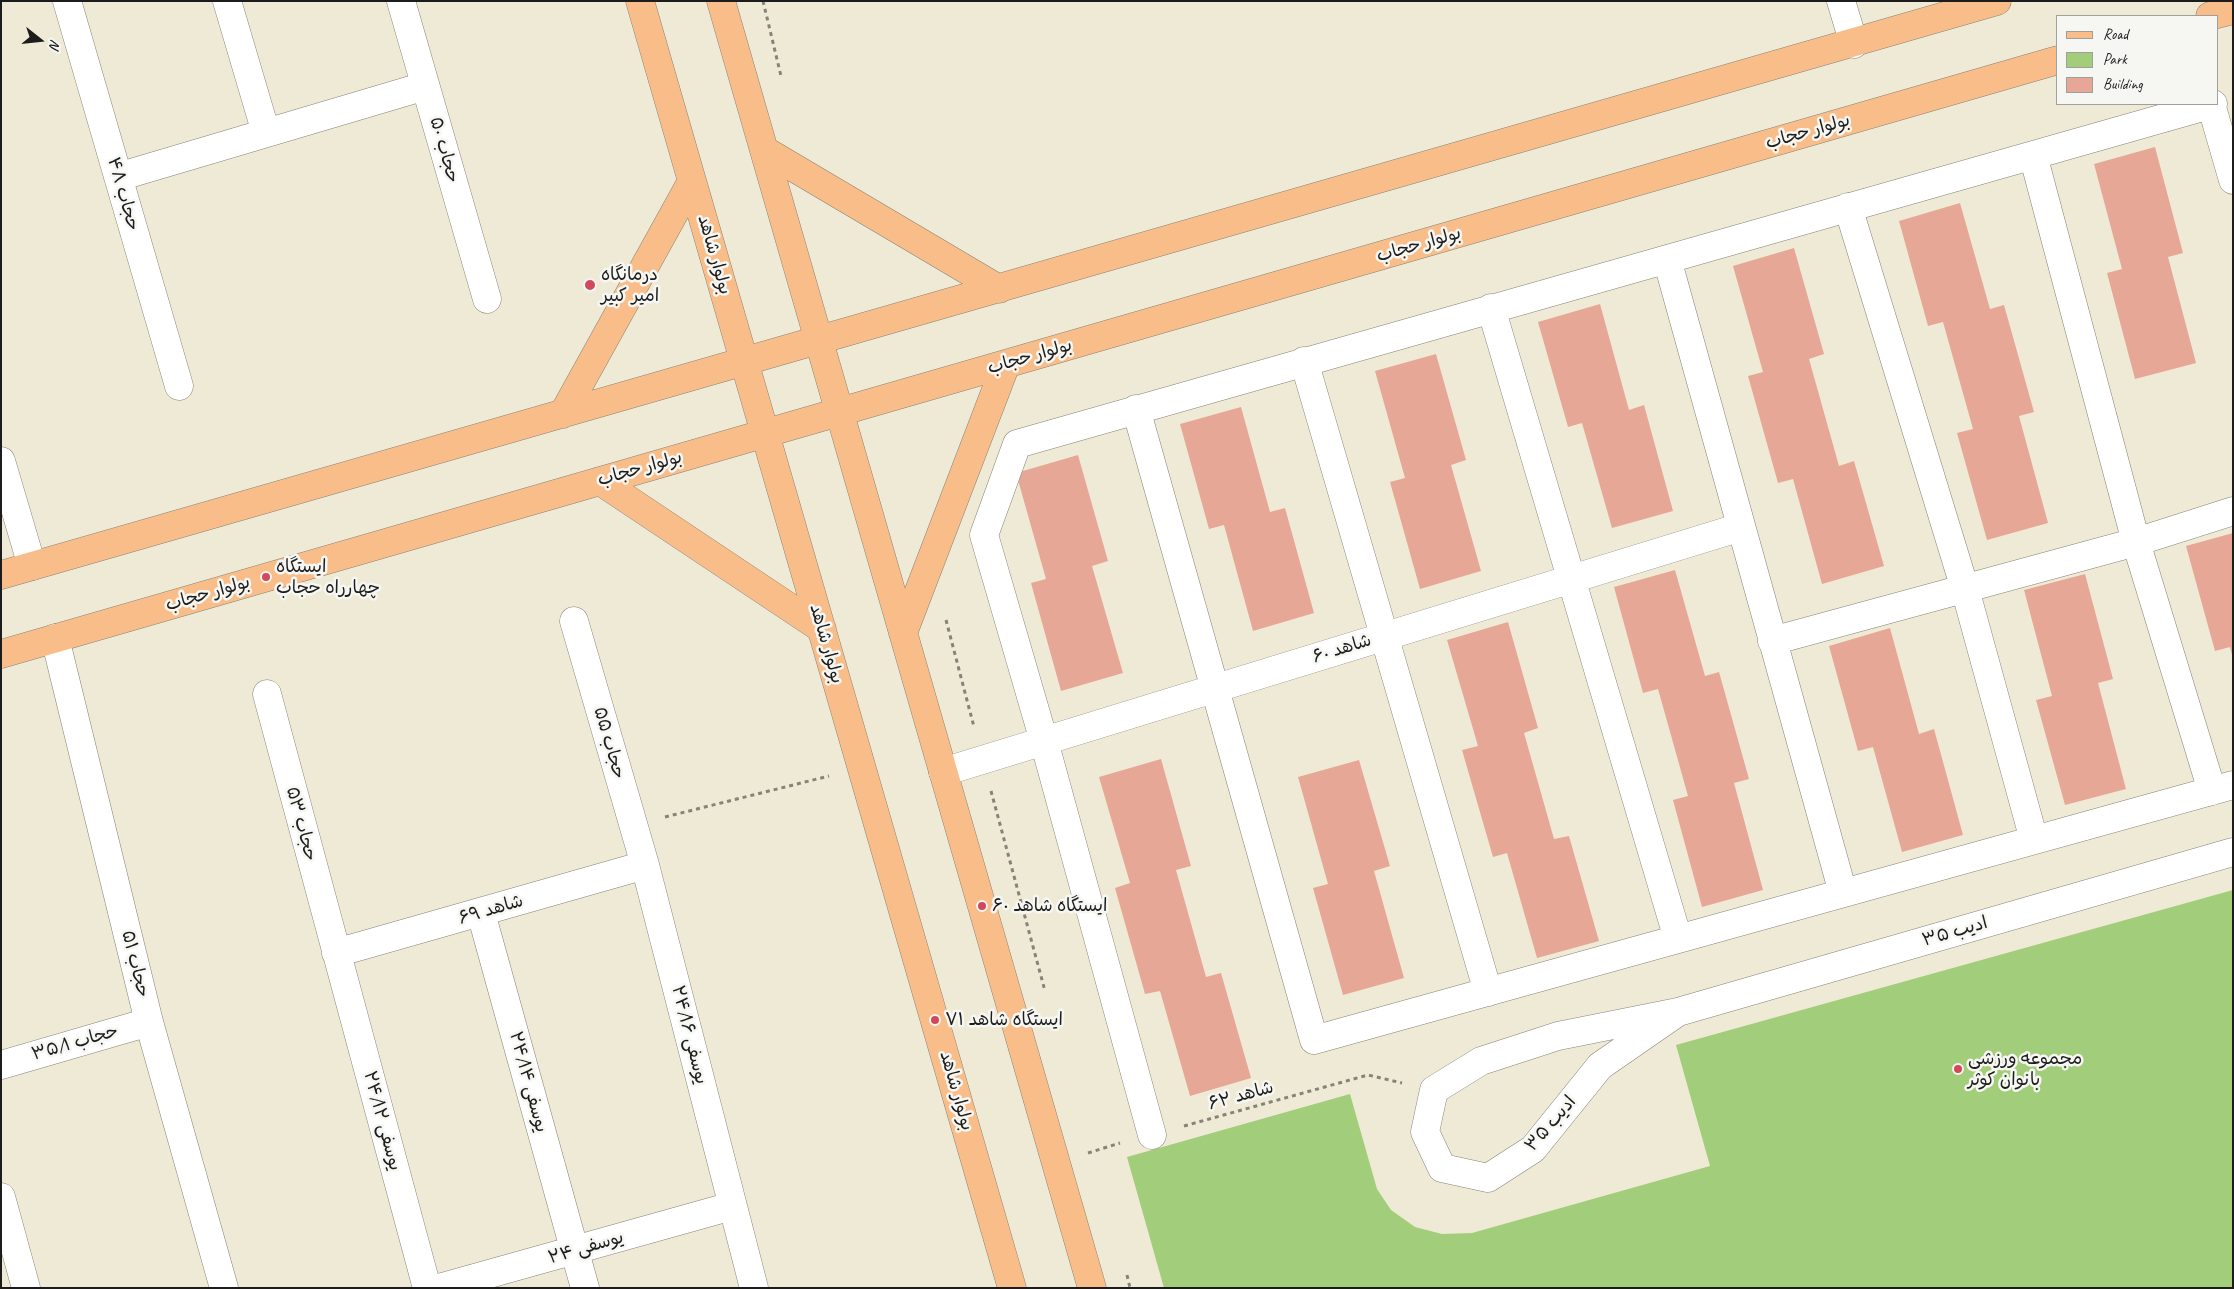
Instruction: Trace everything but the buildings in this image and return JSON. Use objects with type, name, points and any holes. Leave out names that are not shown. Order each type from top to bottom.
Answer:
[{"type":"main road","name":"بولوار شاهد","points":[[640,1],[1012,1288]]},
{"type":"main road","points":[[720,1],[1092,1288]]},
{"type":"main road","points":[[1,575],[1854,44],[1997,1]]},
{"type":"main road","points":[[2214,15],[2233,10]]},
{"type":"main road","name":"بولوار حجاب","points":[[1,654],[2056,61]]},
{"type":"main road","points":[[764,150],[999,289]]},
{"type":"main road","points":[[563,414],[692,182]]},
{"type":"main road","points":[[903,633],[1006,364]]},
{"type":"main road","points":[[600,481],[822,629]]},
{"type":"street","name":"حجاب ۴۸","points":[[67,1],[179,386]]},
{"type":"street","points":[[227,1],[266,133]]},
{"type":"street","name":"حجاب ۵۰","points":[[401,1],[487,299]]},
{"type":"street","points":[[1841,1],[1854,44]]},
{"type":"street","points":[[118,177],[425,86]]},
{"type":"street","points":[[2219,102],[2233,98]]},
{"type":"street","points":[[1152,1134],[1044,741],[984,534],[1017,444],[2208,105]]},
{"type":"street","points":[[2212,105],[2233,180]]},
{"type":"street","points":[[1136,409],[1314,1040],[2222,788],[2136,542],[2032,155]]},
{"type":"street","points":[[1848,207],[1965,589],[2034,840]]},
{"type":"street","points":[[1667,259],[1843,893]]},
{"type":"street","points":[[1491,308],[1678,939]]},
{"type":"street","points":[[1304,361],[1488,992]]},
{"type":"street","points":[[1,461],[32,566]]},
{"type":"street","points":[[1772,641],[2136,542],[2233,512]]},
{"type":"street","name":"شاهد ۶۰","points":[[943,772],[1741,527]]},
{"type":"street","name":"حجاب ۵۵","points":[[574,621],[645,865]]},
{"type":"street","name":"حجاب ۵۱","points":[[55,638],[149,1022],[224,1288]]},
{"type":"street","name":"حجاب ۵۳","points":[[266,694],[336,953]]},
{"type":"street","name":"ادیب ۳۵","points":[[1678,1012],[1600,1066],[1533,1150],[1488,1178],[1442,1168],[1425,1132],[1434,1090],[1481,1061],[1558,1036],[1678,1012],[2233,852]]},
{"type":"street","name":"شاهد ۶۹","points":[[336,953],[645,865]]},
{"type":"street","name":"یوسفی ۲۴/۱۶","points":[[645,865],[754,1288]]},
{"type":"street","name":"یوسفی ۲۴/۱۴","points":[[481,913],[585,1288]]},
{"type":"street","name":"یوسفی ۲۴/۱۲","points":[[336,953],[427,1288]]},
{"type":"street","name":"حجاب ۳۵/۱","points":[[1,1065],[149,1022]]},
{"type":"street","points":[[1,1197],[26,1288]]},
{"type":"street","name":"یوسفی ۲۴","points":[[439,1288],[575,1252],[732,1206]]},
{"type":"path","points":[[633,825],[862,768]]},
{"type":"path","name":"شاهد ۶۲","points":[[1056,1162],[1368,1074],[1434,1090]]},
{"type":"green space","name":"مجموعه ورزشی بانوان کوثر","points":[[2233,890],[2233,1288],[1164,1288],[1127,1157],[1350,1094],[1377,1189],[1391,1210],[1415,1227],[1442,1234],[1472,1233],[1710,1166],[1676,1045]]},
{"type":"place","name":"درمانگاه امیر کبیر","points":[[590,285]]},
{"type":"place","name":"ایستگاه چهارراه حجاب","points":[[266,577]]},
{"type":"place","name":"ایستگاه شاهد ۶۰","points":[[982,906]]},
{"type":"place","name":"ایستگاه شاهد ۷۱","points":[[935,1020]]},
{"type":"place","name":"مجموعه ورزشی بانوان کوثر","points":[[1958,1069]]}]
